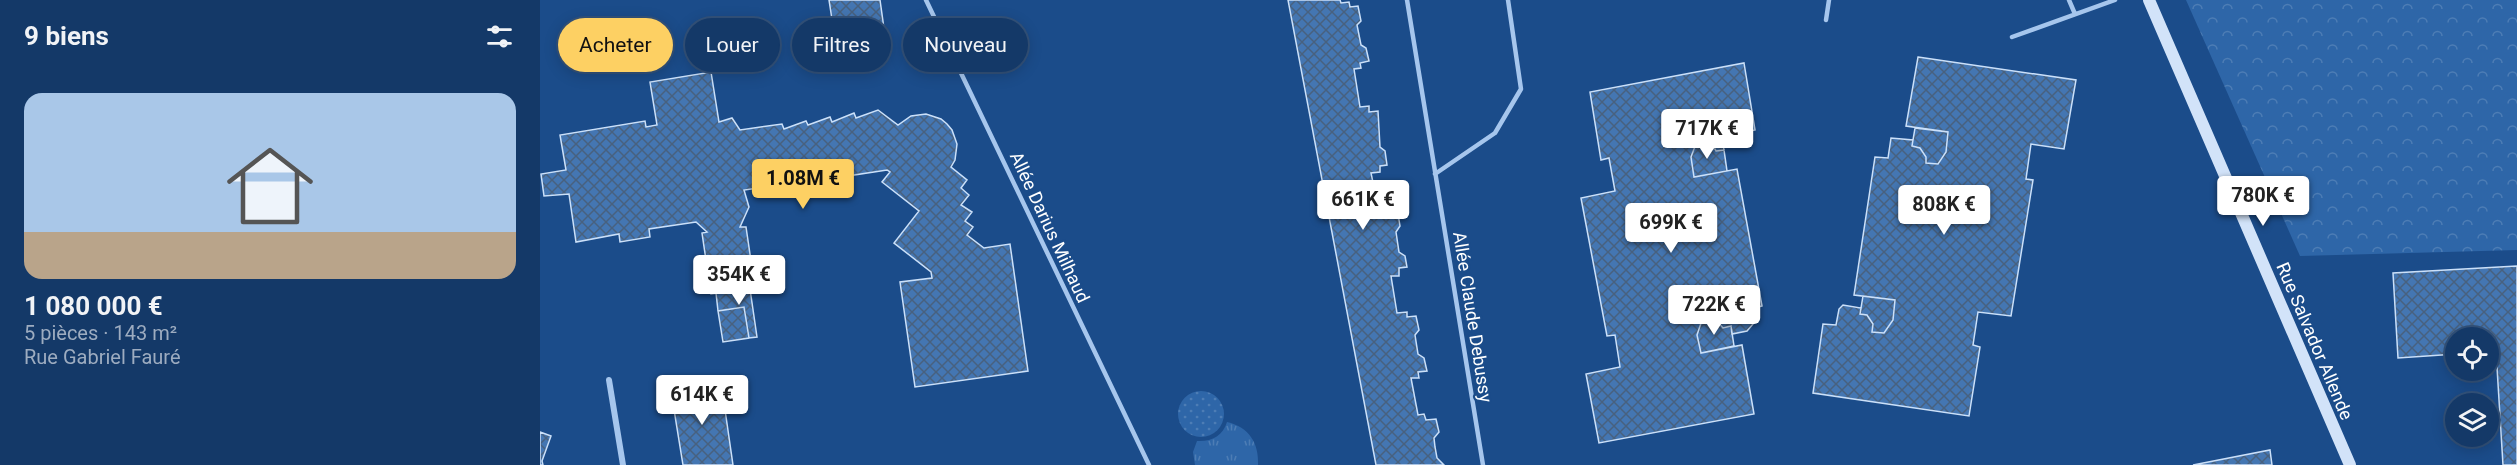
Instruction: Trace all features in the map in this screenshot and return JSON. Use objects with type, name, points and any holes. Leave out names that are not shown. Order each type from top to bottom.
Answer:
[{"type":"street","name":"Rue Salvador Allende","points":[[2149,0],[2350,465]]},
{"type":"street","points":[[609,380],[623,465]]},
{"type":"lane","name":"Allée Darius Milhaud","points":[[926,0],[1149,465]]},
{"type":"lane","name":"Allée Claude Debussy","points":[[1407,0],[1483,465]]},
{"type":"lane","points":[[1435,174],[1495,133],[1521,89],[1508,0]]},
{"type":"lane","points":[[1826,20],[1829,0]]},
{"type":"lane","points":[[2069,0],[2075,14]]},
{"type":"lane","points":[[2012,37],[2115,0]]},
{"type":"green space","points":[[2186,0],[2517,0],[2517,250],[2300,256]]},
{"type":"green space","points":[[1201,391],[1217,398],[1224,414],[1217,430],[1201,437],[1185,430],[1178,414],[1185,398]]},
{"type":"green space","points":[[1227,422],[1235,424],[1251,437],[1257,450],[1258,465],[1195,465],[1193,452],[1197,441],[1216,437],[1223,431]]},
{"type":"building","points":[[829,0],[880,0],[883,18],[832,18]]},
{"type":"building","points":[[1288,0],[1340,0],[1341,3],[1349,2],[1350,7],[1358,6],[1361,21],[1357,25],[1361,45],[1366,48],[1369,61],[1360,63],[1361,68],[1354,69],[1360,107],[1369,106],[1369,112],[1378,111],[1380,147],[1385,151],[1387,165],[1380,166],[1380,172],[1371,173],[1379,211],[1388,210],[1389,216],[1398,214],[1400,226],[1396,232],[1399,252],[1405,256],[1407,267],[1399,268],[1399,276],[1391,276],[1397,313],[1407,312],[1407,317],[1416,316],[1419,330],[1415,335],[1418,354],[1424,358],[1427,371],[1418,372],[1419,378],[1411,378],[1418,415],[1424,414],[1426,420],[1436,419],[1439,432],[1434,438],[1435,447],[1437,458],[1444,465],[1376,465]]},
{"type":"building","points":[[1918,57],[2076,80],[2064,149],[2031,144],[2026,179],[2033,180],[2011,316],[1978,312],[1973,345],[1980,347],[1969,416],[1813,393],[1823,324],[1836,325],[1839,309],[1843,305],[1861,308],[1860,314],[1867,315],[1873,324],[1872,332],[1884,333],[1893,320],[1895,300],[1854,295],[1875,157],[1888,158],[1891,138],[1913,140],[1912,146],[1920,148],[1926,157],[1926,163],[1938,164],[1946,152],[1948,132],[1906,126]]},
{"type":"building","points":[[1744,63],[1755,130],[1722,137],[1724,150],[1716,151],[1708,147],[1707,140],[1697,141],[1691,157],[1694,177],[1737,169],[1762,306],[1751,309],[1753,324],[1747,331],[1732,334],[1731,326],[1723,328],[1718,322],[1714,322],[1712,316],[1703,317],[1697,335],[1701,353],[1742,345],[1754,414],[1599,443],[1586,374],[1620,367],[1615,335],[1607,336],[1581,198],[1615,191],[1609,158],[1601,160],[1590,92]]},
{"type":"building","points":[[711,72],[719,122],[732,118],[740,130],[782,124],[784,129],[806,121],[808,125],[830,117],[832,122],[854,113],[856,118],[878,110],[898,125],[911,116],[926,114],[941,119],[952,130],[957,144],[955,160],[951,167],[967,180],[961,188],[969,195],[961,205],[972,212],[965,221],[973,227],[967,235],[984,248],[1010,244],[1028,371],[915,387],[900,282],[932,278],[931,272],[894,243],[919,211],[882,182],[890,172],[887,170],[848,176],[849,182],[829,184],[828,178],[744,190],[749,207],[740,227],[746,227],[755,288],[711,294],[702,233],[707,232],[696,222],[649,229],[650,237],[620,242],[619,234],[576,242],[569,194],[544,196],[541,174],[566,170],[560,135],[645,121],[646,127],[657,125],[650,82]]},
{"type":"building","points":[[1915,128],[1948,132],[1946,152],[1938,164],[1926,163],[1926,157],[1920,148],[1912,146]]},
{"type":"building","points":[[1707,140],[1708,147],[1716,151],[1724,150],[1727,171],[1694,177],[1691,157],[1697,141]]},
{"type":"building","points":[[2517,266],[2517,465],[2503,465],[2498,381],[2499,327],[2445,327],[2445,355],[2398,358],[2393,273]]},
{"type":"building","points":[[750,289],[757,337],[749,338],[744,307],[718,311],[716,293]]},
{"type":"building","points":[[1863,296],[1895,300],[1893,320],[1884,333],[1872,332],[1873,324],[1867,315],[1860,314]]},
{"type":"building","points":[[744,307],[749,338],[723,342],[718,311]]},
{"type":"building","points":[[1712,316],[1714,322],[1718,322],[1723,328],[1731,326],[1734,346],[1701,353],[1697,335],[1703,317]]},
{"type":"building","points":[[721,382],[733,465],[683,465],[671,391]]},
{"type":"building","points":[[540,432],[551,436],[542,461],[543,465],[540,465]]},
{"type":"building","points":[[2270,450],[2272,465],[2193,465]]}]
